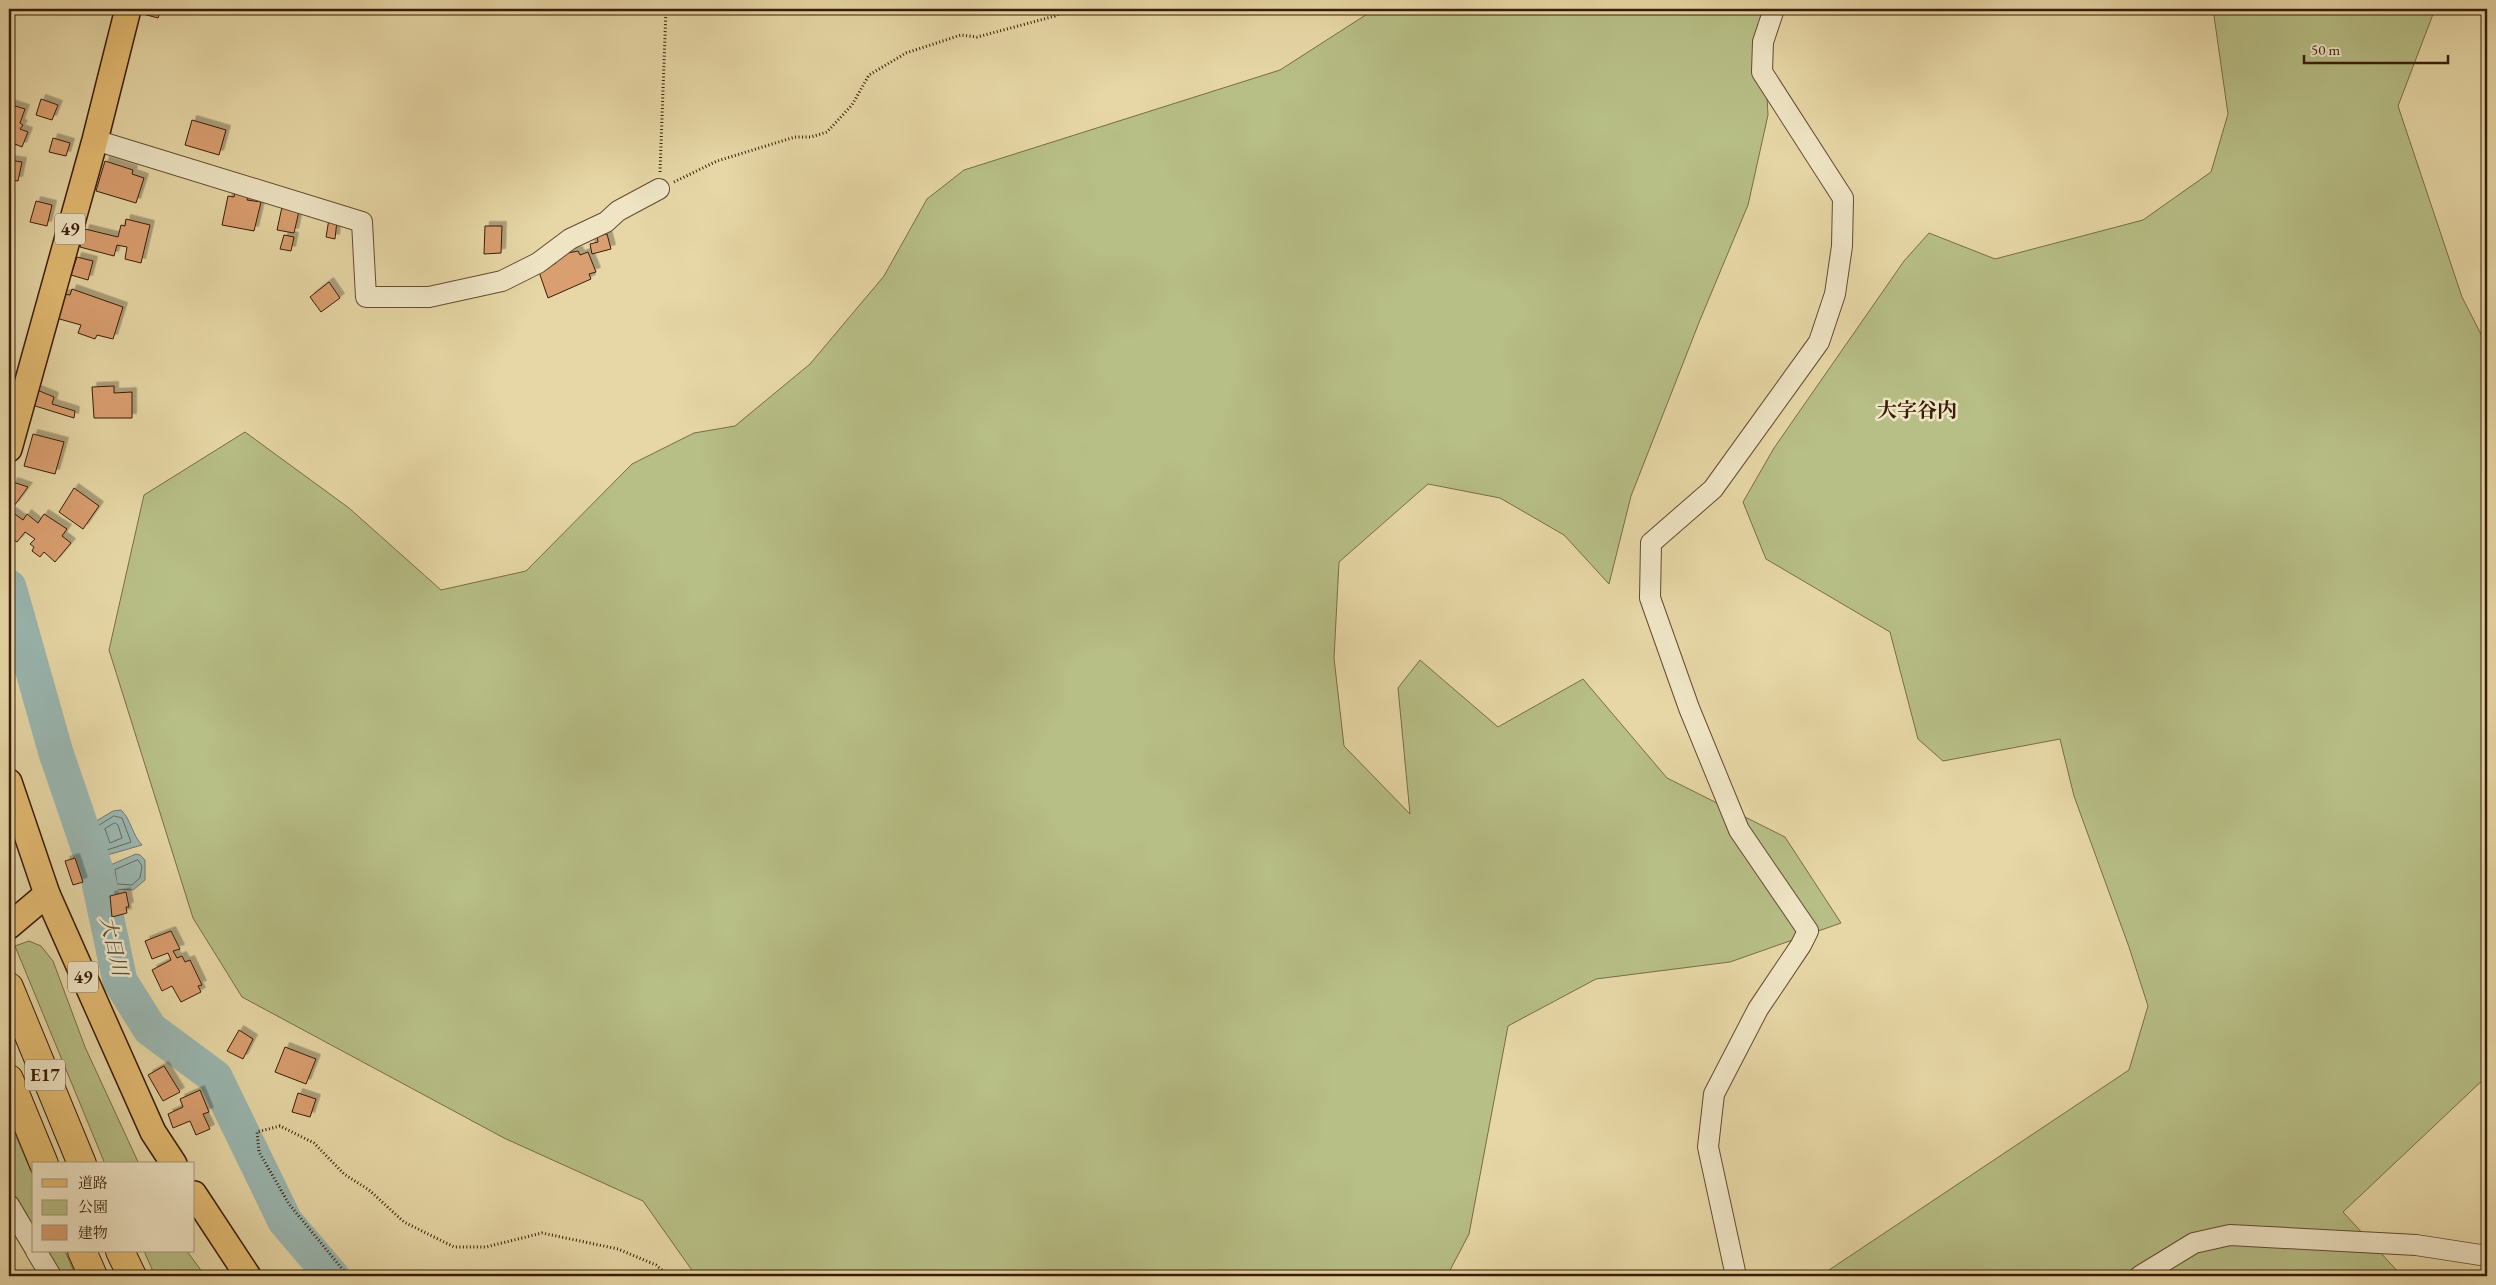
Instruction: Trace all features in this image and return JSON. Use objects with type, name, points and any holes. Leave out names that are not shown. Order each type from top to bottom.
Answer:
[{"type":"highway","name":"E17","points":[[9,987],[81,1162]]},
{"type":"highway","name":"E17","points":[[9,1078],[43,1162]]},
{"type":"highway","points":[[82,1252],[93,1276]]},
{"type":"highway","points":[[120,1252],[132,1276]]},
{"type":"main road","name":"49","points":[[9,449],[95,140],[128,9]]},
{"type":"main road","name":"49","points":[[9,782],[47,894],[153,1132],[173,1162]]},
{"type":"main road","points":[[9,926],[47,894]]},
{"type":"main road","points":[[195,1196],[248,1276]]},
{"type":"street","points":[[1736,1276],[1708,1146],[1714,1094],[1758,1008],[1801,945],[1808,931],[1738,830],[1688,708],[1650,598],[1651,543],[1713,489],[1819,342],[1835,294],[1842,246],[1844,198],[1762,72],[1763,42],[1774,9]]},
{"type":"street","points":[[95,140],[362,222],[366,297],[428,297],[502,281],[538,263],[570,240],[606,222],[618,211],[659,189]]},
{"type":"street","points":[[9,1205],[32,1244]]},
{"type":"street","points":[[2140,1276],[2194,1242],[2230,1235],[2416,1245],[2487,1256]]},
{"type":"street","points":[[37,1252],[51,1276]]},
{"type":"path","points":[[666,9],[659,189],[717,161],[795,137],[811,137],[827,132],[852,105],[869,75],[906,52],[961,35],[977,37],[1008,29],[1055,16],[1068,9]]},
{"type":"path","points":[[348,1276],[289,1204],[259,1152],[257,1132],[280,1126],[314,1143],[344,1174],[368,1190],[404,1222],[454,1247],[486,1247],[542,1233],[618,1249],[656,1265],[669,1276]]},
{"type":"green space","points":[[1375,9],[1759,9],[1763,27],[1768,115],[1748,205],[1700,320],[1631,496],[1609,584],[1564,535],[1500,498],[1428,484],[1339,562],[1334,658],[1344,746],[1410,814],[1398,688],[1420,660],[1498,727],[1583,679],[1667,778],[1785,837],[1841,923],[1730,962],[1596,979],[1508,1026],[1469,1234],[1447,1276],[696,1276],[643,1201],[504,1138],[242,997],[193,918],[109,650],[144,495],[245,432],[349,508],[441,590],[526,571],[632,464],[694,433],[735,426],[810,364],[884,276],[927,199],[964,170],[1280,70]]},
{"type":"green space","points":[[2213,9],[2435,9],[2398,106],[2462,297],[2487,346],[2487,1076],[2343,1212],[2402,1276],[2214,1276],[2205,1272],[2200,1276],[1820,1276],[2129,1070],[2148,1006],[2129,947],[2074,796],[2060,739],[1943,761],[1918,739],[1890,632],[1766,559],[1743,502],[1774,448],[1904,261],[1929,233],[1995,259],[2143,220],[2211,172],[2228,114]]},
{"type":"green space","points":[[29,941],[41,946],[53,961],[85,1047],[138,1162],[104,1162],[15,946]]},
{"type":"green space","points":[[9,1120],[32,1173],[32,1236],[9,1196]]},
{"type":"green space","points":[[42,1252],[65,1252],[76,1276],[56,1276]]},
{"type":"green space","points":[[144,1252],[188,1252],[205,1276],[155,1276]]},
{"type":"water","points":[[121,810],[142,845],[104,856],[97,844],[93,823],[113,811]]},
{"type":"water","points":[[136,854],[145,860],[145,880],[133,890],[112,889],[108,866]]},
{"type":"building","points":[[145,9],[161,9],[158,18],[143,14]]},
{"type":"building","points":[[41,99],[58,105],[52,120],[36,115]]},
{"type":"building","points":[[9,104],[25,109],[20,123],[23,125],[20,129],[28,132],[22,147],[15,144],[13,150],[9,149]]},
{"type":"building","points":[[192,120],[226,130],[219,155],[185,145]]},
{"type":"building","points":[[53,138],[70,143],[66,156],[49,152]]},
{"type":"building","points":[[9,160],[22,162],[18,181],[9,180]]},
{"type":"building","points":[[105,161],[133,170],[132,174],[144,178],[136,203],[96,191]]},
{"type":"building","points":[[235,192],[248,196],[247,200],[261,202],[254,231],[222,225],[228,196],[234,197]]},
{"type":"building","points":[[36,201],[52,205],[47,226],[30,222]]},
{"type":"building","points":[[282,207],[299,211],[294,233],[277,230]]},
{"type":"building","points":[[126,219],[150,225],[141,263],[125,259],[127,247],[117,245],[114,256],[80,247],[85,229],[118,237],[121,225],[125,226]]},
{"type":"building","points":[[329,219],[337,221],[335,239],[326,237]]},
{"type":"building","points":[[485,226],[502,226],[501,253],[484,254]]},
{"type":"building","points":[[607,234],[611,249],[592,254],[590,244],[598,242],[597,236]]},
{"type":"building","points":[[284,235],[294,237],[291,251],[280,249]]},
{"type":"building","points":[[578,251],[580,255],[588,252],[596,272],[589,274],[591,279],[548,298],[539,272],[556,263],[553,256]]},
{"type":"building","points":[[77,257],[93,261],[88,280],[71,275]]},
{"type":"building","points":[[329,282],[340,298],[321,312],[310,297]]},
{"type":"building","points":[[72,289],[123,307],[113,339],[97,335],[95,339],[78,333],[81,325],[56,318],[64,294],[70,295]]},
{"type":"building","points":[[114,386],[114,393],[132,392],[132,418],[94,418],[92,387]]},
{"type":"building","points":[[37,390],[54,397],[52,404],[75,411],[74,418],[32,405]]},
{"type":"building","points":[[33,434],[64,442],[55,474],[24,466]]},
{"type":"building","points":[[13,482],[28,487],[14,506],[9,504],[9,494]]},
{"type":"building","points":[[74,488],[99,506],[83,529],[59,512]]},
{"type":"building","points":[[12,512],[23,520],[27,514],[38,523],[44,514],[67,529],[62,536],[71,543],[55,562],[44,552],[40,557],[32,551],[34,547],[30,544],[35,539],[25,532],[17,542],[9,536],[9,516]]},
{"type":"building","points":[[75,858],[83,882],[73,885],[65,861]]},
{"type":"building","points":[[126,892],[129,907],[126,907],[127,913],[112,917],[110,896]]},
{"type":"building","points":[[171,931],[180,949],[173,951],[177,958],[182,956],[185,962],[190,960],[202,985],[198,986],[201,992],[181,1002],[172,986],[162,991],[152,970],[171,960],[168,953],[152,959],[145,941]]},
{"type":"building","points":[[239,1030],[253,1039],[243,1059],[227,1051]]},
{"type":"building","points":[[285,1047],[316,1059],[306,1084],[275,1072]]},
{"type":"building","points":[[164,1066],[180,1092],[163,1101],[148,1075]]},
{"type":"building","points":[[200,1090],[209,1112],[203,1114],[210,1129],[196,1135],[190,1121],[173,1128],[168,1114],[183,1107],[180,1099]]},
{"type":"building","points":[[298,1093],[316,1099],[310,1117],[292,1112]]},
{"type":"waterway","name":"大日川","points":[[9,587],[56,753],[97,873],[120,981],[150,1029],[215,1077],[285,1221],[332,1276]]},
{"type":"district","name":"大字谷内","points":[[1917,410]]}]
